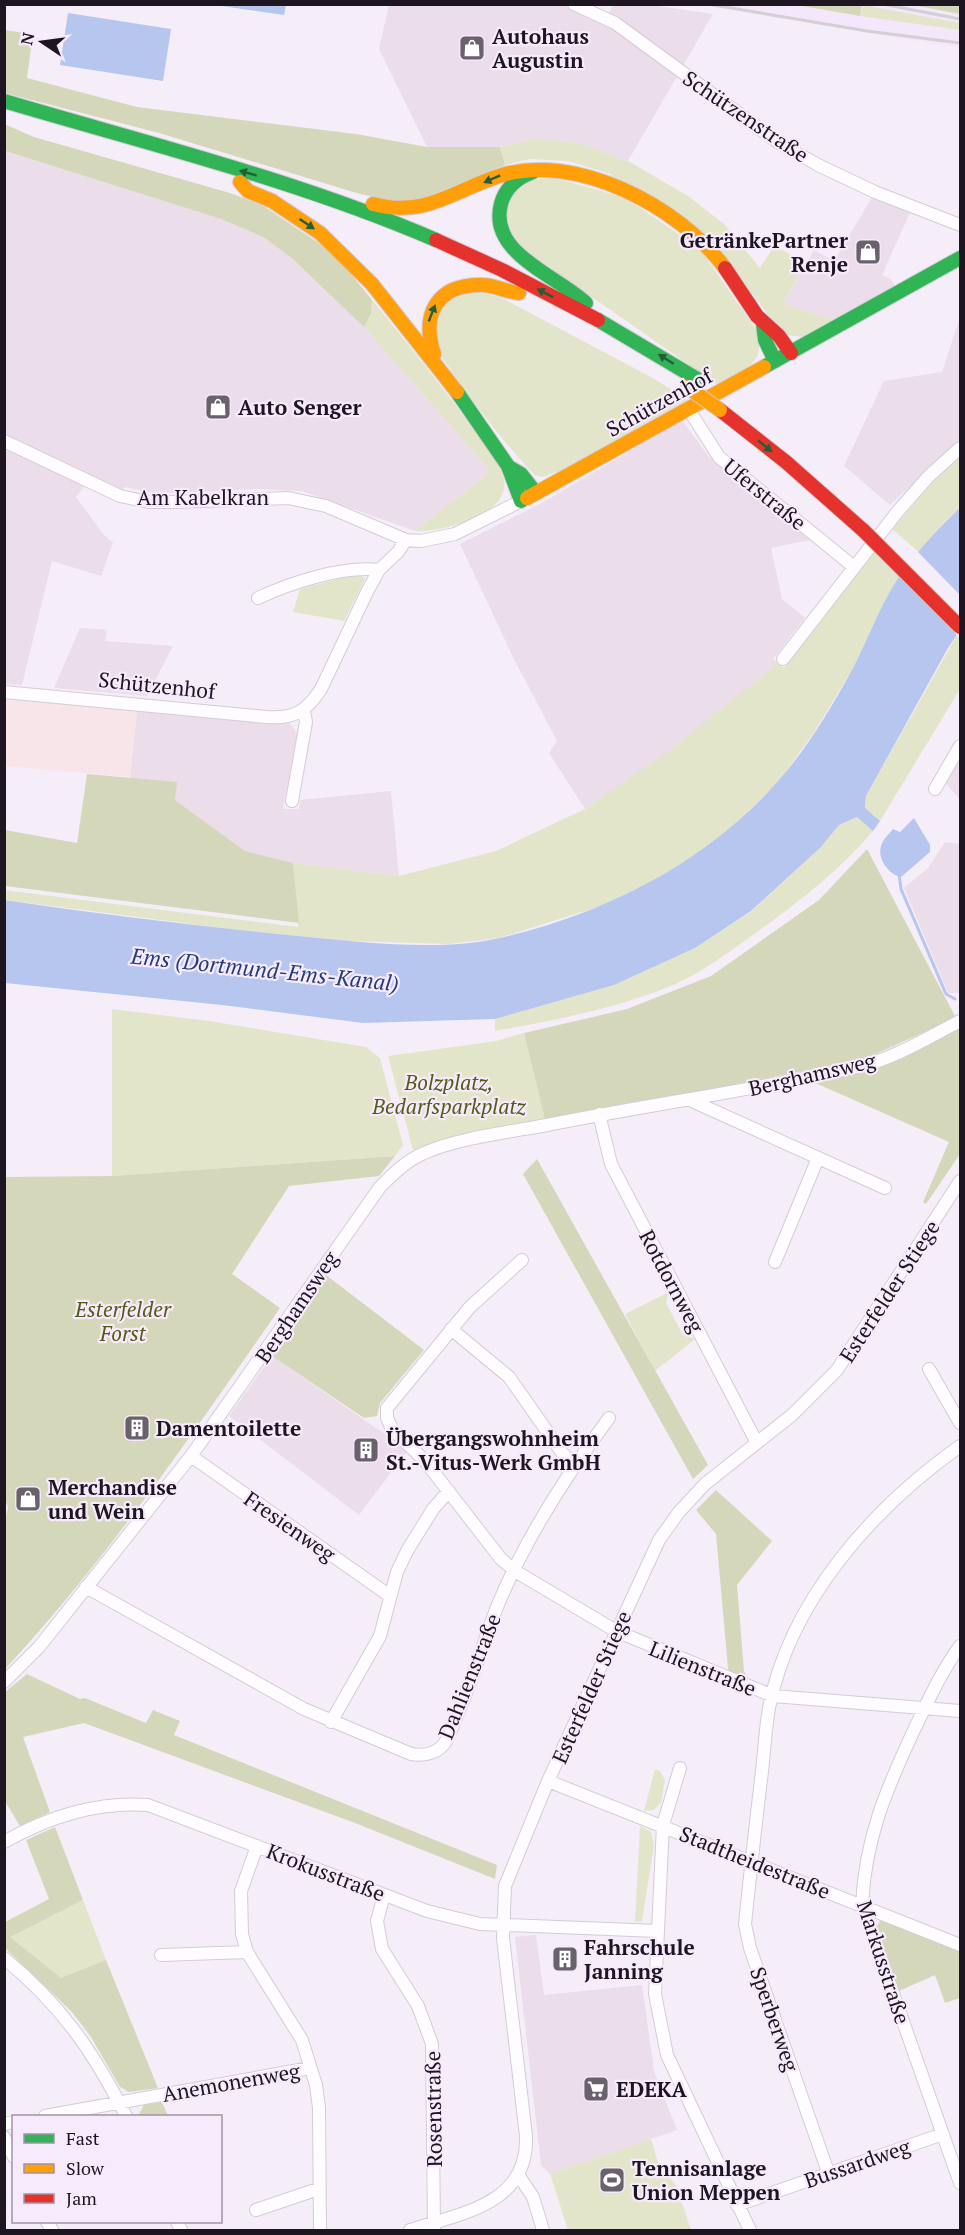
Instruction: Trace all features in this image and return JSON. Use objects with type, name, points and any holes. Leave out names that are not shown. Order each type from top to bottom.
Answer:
[{"type":"main road","points":[[4,101],[324,197],[445,244],[597,319],[699,380],[726,406]]},
{"type":"main road","points":[[4,113],[240,182],[374,228],[439,254],[592,331],[687,387],[726,406],[794,453],[867,526],[960,627]]},
{"type":"main road","points":[[324,197],[343,193],[388,208],[423,209],[501,175],[523,169],[548,168],[597,180],[645,199],[674,219],[722,263],[763,324],[778,336],[791,352]]},
{"type":"main road","points":[[548,168],[530,173],[506,192],[499,205],[499,220],[505,237],[520,256],[584,300],[597,319]]},
{"type":"main road","points":[[240,182],[248,191],[272,201],[320,233],[344,254],[372,284],[440,369],[508,466],[521,501]]},
{"type":"main road","name":"Schützenhof","points":[[521,501],[960,258]]},
{"type":"main road","points":[[440,369],[427,332],[431,312],[444,294],[479,285],[519,293]]},
{"type":"main road","points":[[763,324],[765,339],[775,361]]},
{"type":"main road","points":[[508,466],[520,474],[536,493]]},
{"type":"main road","points":[[867,526],[960,611]]},
{"type":"street","name":"Schützenstraße","points":[[574,4],[615,22],[779,143],[820,166],[876,192],[960,225]]},
{"type":"street","name":"Uferstraße","points":[[689,410],[719,457],[854,567]]},
{"type":"street","name":"Am Kabelkran","points":[[4,441],[120,496],[165,502],[288,498],[326,506],[406,540]]},
{"type":"street","points":[[783,659],[906,501],[960,448]]},
{"type":"street","name":"Schützenhof","points":[[406,540],[421,541],[455,534],[521,501]]},
{"type":"street","points":[[292,801],[306,722],[304,711],[321,689],[379,570],[398,552],[406,540]]},
{"type":"street","points":[[258,598],[279,588],[354,569],[379,570]]},
{"type":"street","name":"Schützenhof","points":[[4,692],[279,718],[290,717],[304,711]]},
{"type":"street","points":[[935,789],[960,746]]},
{"type":"street","name":"Berghamsweg","points":[[4,1682],[39,1647],[191,1456],[363,1209],[395,1172],[422,1154],[436,1149],[599,1114],[692,1101],[863,1066],[919,1043],[960,1021]]},
{"type":"street","name":"Berghamsweg","points":[[692,1101],[885,1188]]},
{"type":"street","name":"Rotdornweg","points":[[599,1114],[605,1150],[611,1164],[757,1443]]},
{"type":"street","points":[[775,1262],[818,1158]]},
{"type":"street","name":"Esterfelder Stiege","points":[[519,2176],[525,2158],[526,2136],[502,1925],[502,1898],[508,1875],[548,1781],[659,1540],[679,1512],[705,1484],[792,1415],[837,1370],[960,1181]]},
{"type":"street","name":"Lilienstraße","points":[[522,1260],[490,1287],[451,1329],[387,1408],[387,1418],[392,1429],[418,1453],[501,1559],[514,1572],[616,1631],[773,1696],[960,1711]]},
{"type":"street","points":[[451,1329],[509,1377],[563,1454],[574,1464]]},
{"type":"street","points":[[929,1369],[960,1424]]},
{"type":"street","name":"Dahlienstraße","points":[[86,1587],[331,1722],[411,1754],[419,1755],[441,1748],[467,1693],[488,1630],[523,1550],[574,1464],[609,1418]]},
{"type":"street","name":"Sperberweg","points":[[828,2172],[747,1938],[745,1924],[769,1707],[785,1658],[811,1599],[842,1557],[887,1508],[960,1446]]},
{"type":"street","name":"Fresienweg","points":[[191,1456],[390,1596]]},
{"type":"street","points":[[331,1722],[380,1636],[397,1572],[407,1551],[433,1509],[449,1491]]},
{"type":"street","name":"Markusstraße","points":[[960,1646],[945,1668],[924,1708],[885,1792],[870,1838],[861,1886],[862,1905],[960,2183]]},
{"type":"street","points":[[680,1768],[663,1825],[655,1994],[661,2034],[678,2081],[750,2230]]},
{"type":"street","name":"Stadtheidestraße","points":[[548,1781],[959,1942]]},
{"type":"street","name":"Krokusstraße","points":[[4,1842],[53,1818],[93,1807],[119,1803],[148,1804],[384,1895],[465,1922],[658,1930]]},
{"type":"street","points":[[257,1846],[241,1891],[243,1934],[247,1952],[302,2040],[310,2067],[319,2108],[320,2230]]},
{"type":"street","name":"Rosenstraße","points":[[384,1895],[377,1921],[382,1949],[418,2006],[432,2044],[434,2226]]},
{"type":"street","points":[[161,1955],[247,1952]]},
{"type":"street","points":[[4,1958],[62,2012],[79,2033],[125,2115]]},
{"type":"street","name":"Anemonenweg","points":[[51,2115],[310,2067]]},
{"type":"street","name":"Bussardweg","points":[[737,2205],[943,2134]]},
{"type":"street","points":[[4,2137],[12,2153]]},
{"type":"street","points":[[410,2230],[434,2226],[494,2200],[504,2194],[519,2176],[533,2197],[543,2230]]},
{"type":"street","points":[[256,2210],[318,2189]]},
{"type":"shaded area","points":[[613,4],[651,5],[713,14],[628,161],[579,143],[537,138],[500,147],[427,147],[379,49],[389,5],[574,5],[607,19]]},
{"type":"shaded area","points":[[699,5],[796,5],[860,16],[862,5],[913,5],[960,14],[960,48]]},
{"type":"shaded area","points":[[4,151],[221,219],[265,238],[294,260],[352,313],[486,466],[489,473],[415,531],[302,491],[258,489],[173,493],[149,492],[124,487],[119,500],[85,486],[76,497],[104,535],[113,543],[101,576],[52,561],[22,685],[5,684]]},
{"type":"shaded area","points":[[875,192],[913,206],[882,275],[891,279],[896,288],[837,321],[788,305],[784,301],[814,250],[834,261]]},
{"type":"shaded area","points":[[960,317],[960,440],[890,505],[844,466],[884,381],[942,372]]},
{"type":"shaded area","points":[[682,420],[709,457],[810,540],[771,548],[782,599],[805,618],[773,659],[778,663],[670,751],[585,809],[549,753],[557,741],[514,659],[460,544],[542,503]]},
{"type":"shaded area","points":[[80,628],[107,630],[105,641],[173,646],[147,696],[54,688]]},
{"type":"shaded area","points":[[4,698],[137,710],[130,777],[5,766]]},
{"type":"shaded area","points":[[137,710],[289,722],[297,733],[283,809],[299,809],[300,800],[391,791],[399,876],[293,863],[245,851],[175,800],[130,777]]},
{"type":"shaded area","points":[[960,757],[960,800],[946,783]]},
{"type":"shaded area","points":[[945,842],[960,844],[959,993],[948,993],[904,888],[928,868]]},
{"type":"shaded area","points":[[272,1356],[408,1450],[359,1515],[229,1416]]},
{"type":"shaded area","points":[[536,1935],[544,1995],[642,1985],[654,2071],[677,2130],[550,2174],[541,2165],[515,1937]]},
{"type":"green space","points":[[796,4],[862,4],[860,16],[796,5]]},
{"type":"green space","points":[[863,5],[960,23],[960,30],[860,16]]},
{"type":"green space","points":[[913,5],[960,5],[960,14]]},
{"type":"green space","points":[[4,30],[33,34],[27,78],[137,107],[356,134],[427,147],[500,147],[505,165],[417,201],[390,200],[360,194],[159,133],[5,93]]},
{"type":"green space","points":[[4,124],[34,137],[230,193],[262,205],[335,254],[372,300],[371,314],[364,327],[294,260],[265,238],[221,219],[5,151]]},
{"type":"green space","points":[[537,138],[579,143],[628,161],[688,196],[724,224],[760,268],[775,245],[805,264],[784,301],[788,305],[837,321],[802,337],[788,335],[778,330],[755,296],[610,174],[569,161],[530,159],[505,165],[500,147]]},
{"type":"green space","points":[[555,178],[626,198],[700,249],[758,332],[758,353],[750,366],[718,385],[526,251],[509,231],[506,208],[511,196],[530,180]]},
{"type":"green space","points":[[476,291],[500,297],[651,377],[688,400],[560,471],[542,477],[535,475],[482,412],[441,356],[437,346],[438,321],[447,298]]},
{"type":"green space","points":[[372,300],[453,402],[500,469],[504,480],[503,493],[496,503],[472,519],[441,529],[415,531],[489,473],[486,466],[364,327],[371,314]]},
{"type":"green space","points":[[960,456],[960,508],[943,523],[920,553],[892,529],[935,480]]},
{"type":"green space","points":[[875,550],[900,576],[852,670],[815,731],[780,780],[727,832],[698,854],[620,900],[499,938],[448,944],[348,941],[230,929],[5,900],[4,890],[298,927],[293,863],[399,876],[496,851],[585,809],[670,750],[778,663],[784,668]]},
{"type":"green space","points":[[360,573],[365,579],[344,621],[293,612],[300,589]]},
{"type":"green space","points":[[957,635],[960,639],[960,689],[880,821],[865,808],[866,796]]},
{"type":"green space","points":[[87,774],[177,782],[175,800],[245,851],[293,863],[299,923],[5,886],[5,830],[77,843]]},
{"type":"green space","points":[[857,817],[873,831],[846,860],[785,911],[703,969],[671,986],[629,1001],[562,1018],[495,1031],[495,1019],[614,985],[695,948],[752,911],[820,848],[839,825]]},
{"type":"green space","points":[[867,849],[956,1018],[862,1060],[545,1120],[524,1033],[627,1009],[711,976],[819,900]]},
{"type":"green space","points":[[112,1009],[209,1021],[366,1047],[380,1058],[403,1145],[395,1156],[112,1176]]},
{"type":"green space","points":[[960,1028],[960,1154],[926,1204],[923,1202],[949,1142],[813,1082],[867,1071],[922,1048]]},
{"type":"green space","name":"Bolzplatz, Bedarfsparkplatz","points":[[524,1033],[545,1120],[413,1150],[388,1056],[496,1041]]},
{"type":"green space","name":"Esterfelder Forst","points":[[395,1156],[379,1176],[289,1186],[232,1274],[280,1308],[115,1539],[43,1627],[5,1669],[4,1526],[8,1507],[4,1497],[5,1177],[112,1176]]},
{"type":"green space","points":[[537,1159],[708,1465],[693,1479],[523,1174]]},
{"type":"green space","points":[[326,1275],[424,1350],[380,1403],[377,1416],[364,1418],[272,1356]]},
{"type":"green space","points":[[669,1292],[666,1303],[683,1335],[695,1339],[655,1371],[625,1314]]},
{"type":"green space","points":[[716,1490],[772,1541],[737,1585],[744,1671],[754,1689],[729,1679],[716,1534],[696,1510]]},
{"type":"green space","points":[[27,1674],[80,1699],[85,1698],[146,1723],[153,1710],[180,1721],[174,1735],[497,1865],[495,1879],[355,1823],[84,1723],[23,1737],[50,1812],[20,1826],[5,1801],[4,1693]]},
{"type":"green space","points":[[655,1769],[660,1771],[665,1780],[661,1802],[654,1810],[644,1811]]},
{"type":"green space","points":[[640,1826],[651,1832],[654,1845],[642,1921],[635,1922]]},
{"type":"green space","points":[[55,1827],[83,1900],[10,1937],[61,1978],[106,1960],[158,2088],[129,2092],[120,2087],[91,2037],[72,2012],[5,1948],[5,1922],[49,1899],[26,1840]]},
{"type":"green space","points":[[83,1900],[106,1960],[61,1979],[9,1937]]},
{"type":"green space","points":[[881,1919],[960,1952],[960,1998],[945,2003],[935,1975],[899,1991],[876,1928]]},
{"type":"green space","points":[[162,2102],[168,2115],[139,2115],[144,2105]]},
{"type":"green space","name":"Tennisanlage Union Meppen","points":[[651,2139],[659,2166],[676,2185],[691,2230],[568,2230],[550,2174]]},
{"type":"water","points":[[215,5],[286,5],[284,15]]},
{"type":"water","points":[[68,13],[171,29],[163,81],[60,65]]},
{"type":"water","name":"Ems (Dortmund-Ems-Kanal)","points":[[960,508],[960,630],[866,796],[865,808],[880,821],[873,831],[857,817],[839,825],[820,848],[751,911],[695,948],[614,985],[495,1019],[363,1023],[222,1005],[5,983],[4,900],[261,932],[374,943],[426,945],[500,938],[578,914],[616,899],[652,881],[719,837],[750,810],[789,769],[836,699],[899,577],[912,559]]},
{"type":"water","points":[[914,818],[930,845],[930,852],[901,877],[897,876],[888,870],[882,861],[881,846],[893,829],[900,832]]},
{"type":"pier","points":[[918,552],[960,595],[959,637],[897,574]]},
{"type":"waterway","points":[[899,874],[901,889],[946,994],[955,999]]},
{"type":"railway","points":[[708,4],[867,31],[960,43]]},
{"type":"railway","points":[[882,4],[960,19]]},
{"type":"traffic: fast","points":[[4,101],[276,181],[436,240]]},
{"type":"traffic: fast","points":[[533,172],[513,184],[503,198],[500,221],[505,236],[514,249],[527,261],[586,303]]},
{"type":"traffic: fast","points":[[764,367],[960,258]]},
{"type":"traffic: fast","points":[[598,320],[699,380]]},
{"type":"traffic: fast","points":[[763,324],[765,340],[775,361]]},
{"type":"traffic: fast","points":[[457,392],[508,466],[521,501]]},
{"type":"traffic: fast","points":[[509,467],[521,474],[536,493]]},
{"type":"traffic: slow","points":[[373,204],[408,208],[438,201],[499,176],[529,170],[560,171],[592,178],[654,205],[681,224],[725,268]]},
{"type":"traffic: slow","points":[[240,182],[248,191],[272,201],[320,233],[372,284],[457,392]]},
{"type":"traffic: slow","points":[[434,354],[430,340],[432,314],[436,304],[444,296],[466,286],[482,285],[519,293]]},
{"type":"traffic: slow","points":[[527,498],[764,367]]},
{"type":"traffic: slow","points":[[687,387],[720,410]]},
{"type":"traffic: jam","points":[[436,240],[502,270],[598,320]]},
{"type":"traffic: jam","points":[[725,268],[757,316],[779,336],[791,353]]},
{"type":"traffic: jam","points":[[720,410],[786,462],[864,531]]},
{"type":"traffic: jam","points":[[864,531],[960,627]]},
{"type":"place","name":"Autohaus Augustin","points":[[472,48]]},
{"type":"place","name":"GetränkePartner Renje","points":[[868,252]]},
{"type":"place","name":"Auto Senger","points":[[218,407]]},
{"type":"place","name":"Damentoilette","points":[[137,1428]]},
{"type":"place","name":"Übergangswohnheim St.-Vitus-Werk GmbH","points":[[366,1450]]},
{"type":"place","name":"Merchandise und Wein","points":[[28,1499]]},
{"type":"place","name":"Fahrschule Janning","points":[[565,1959]]},
{"type":"place","name":"EDEKA","points":[[596,2089]]},
{"type":"place","name":"Tennisanlage Union Meppen","points":[[612,2180]]}]
